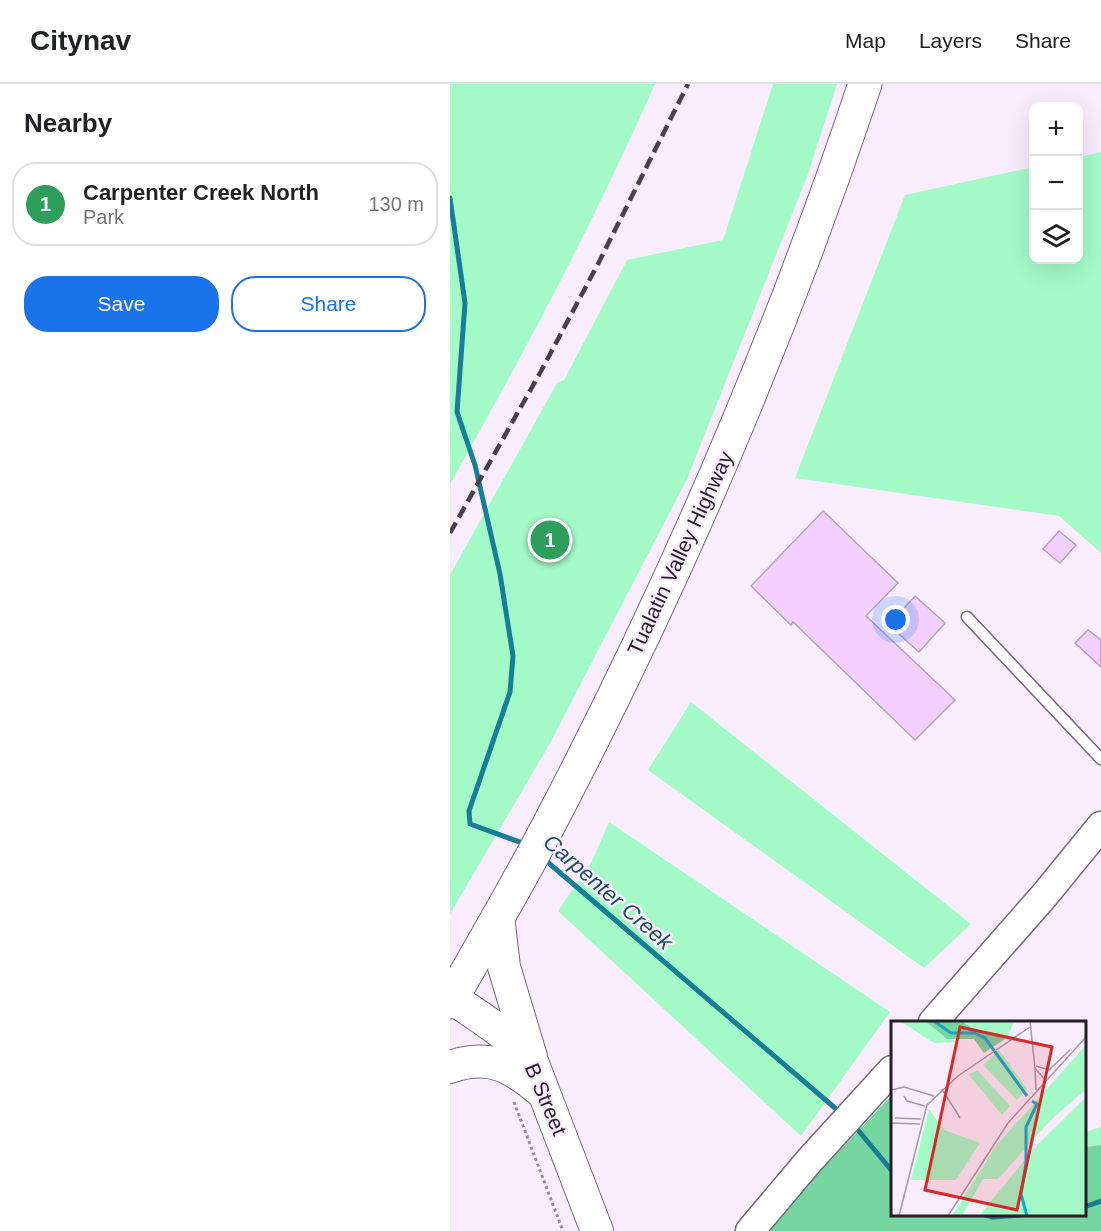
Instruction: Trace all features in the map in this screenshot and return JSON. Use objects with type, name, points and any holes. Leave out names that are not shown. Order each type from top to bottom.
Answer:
[{"type":"highway","name":"Tualatin Valley Highway","points":[[451,1000],[544,834],[629,665],[717,474],[804,257],[865,84]]},
{"type":"main road","points":[[505,905],[504,967],[533,1064]]},
{"type":"main road","name":"B Street","points":[[451,1000],[503,1034],[526,1054],[533,1064],[548,1098],[597,1231]]},
{"type":"main road","points":[[450,1067],[467,1062],[496,1064],[515,1070],[548,1098]]},
{"type":"street","points":[[935,1021],[1043,897],[1101,826]]},
{"type":"street","points":[[750,1231],[809,1161],[890,1072]]},
{"type":"lane","points":[[967,617],[1101,759]]},
{"type":"path","points":[[511,1095],[563,1231]]},
{"type":"green space","points":[[450,84],[655,84],[608,186],[557,287],[450,484]]},
{"type":"green space","points":[[773,84],[837,84],[808,174],[687,479],[549,745],[450,914],[450,575],[557,383],[564,380],[627,260],[723,240]]},
{"type":"green space","points":[[1101,152],[1101,553],[1059,516],[795,478],[905,195],[1029,168],[1029,264],[1083,264],[1083,156]]},
{"type":"green space","points":[[691,702],[971,924],[924,968],[648,770]]},
{"type":"green space","points":[[609,822],[890,1012],[801,1136],[558,911],[592,861]]},
{"type":"green space","points":[[891,1096],[891,1216],[1086,1216],[1086,1147],[1101,1145],[1101,1231],[763,1231]]},
{"type":"green space","points":[[1101,1127],[1101,1145],[1086,1147],[1086,1132]]},
{"type":"building","points":[[823,511],[898,583],[866,616],[955,700],[915,740],[793,622],[791,625],[751,586]]},
{"type":"building","points":[[1059,531],[1076,545],[1060,563],[1043,549]]},
{"type":"building","points":[[915,596],[945,623],[919,652],[889,625]]},
{"type":"building","points":[[1088,630],[1101,640],[1101,667],[1075,643]]},
{"type":"waterway","name":"Carpenter Creek","points":[[450,198],[465,303],[457,412],[475,465],[500,574],[513,656],[510,692],[469,811],[470,824],[528,845]]},
{"type":"waterway","name":"Carpenter Creek","points":[[544,859],[842,1114]]},
{"type":"waterway","name":"Carpenter Creek","points":[[853,1124],[891,1170]]},
{"type":"waterway","name":"Carpenter Creek","points":[[1086,1206],[1101,1201]]},
{"type":"waterway","name":"Carpenter Creek","points":[[989,1216],[1006,1216]]},
{"type":"railway","points":[[450,533],[599,262],[688,84]]},
{"type":"place","name":"Carpenter Creek North","points":[[550,540]]}]
